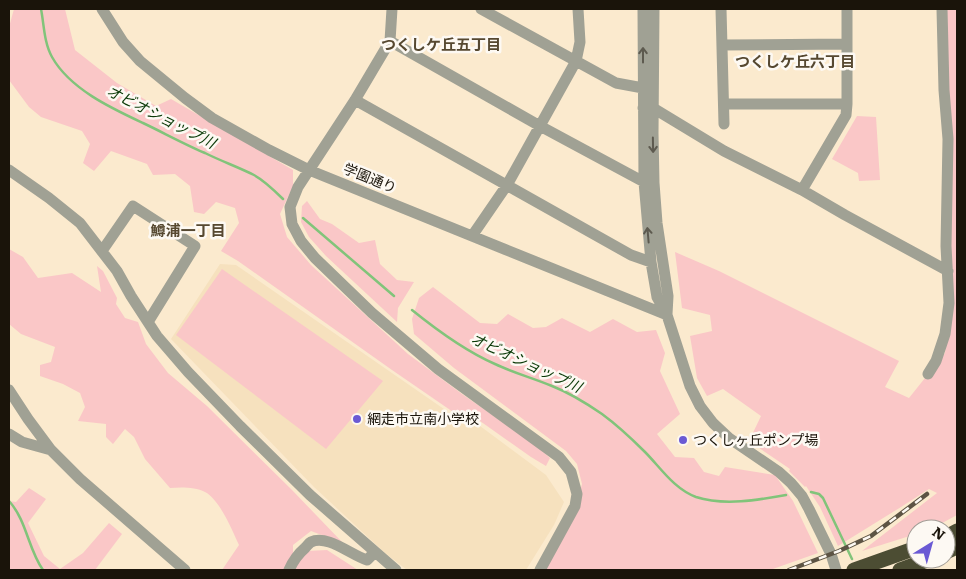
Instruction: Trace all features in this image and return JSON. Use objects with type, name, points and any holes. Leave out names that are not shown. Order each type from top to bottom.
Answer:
[{"type":"highway","points":[[854,570],[906,552]]},
{"type":"street","name":"学園通り","points":[[102,9],[123,42],[140,61],[212,118],[269,150],[309,170],[667,315]]},
{"type":"street","points":[[392,9],[390,41],[355,100],[298,188],[290,207],[292,224],[305,247],[372,313],[438,369],[559,457],[571,472],[577,494],[575,506],[540,570]]},
{"type":"street","points":[[481,9],[616,84],[648,88]]},
{"type":"street","points":[[472,236],[507,185],[576,61],[580,42],[578,9]]},
{"type":"street","points":[[643,9],[648,88],[650,262],[657,297],[667,315],[690,386],[700,406],[713,423],[729,438],[791,482],[809,509],[831,554],[836,570]]},
{"type":"street","points":[[648,88],[654,9]]},
{"type":"street","points":[[722,9],[724,124]]},
{"type":"street","points":[[802,190],[846,115],[847,9]]},
{"type":"street","points":[[928,374],[936,361],[945,334],[949,303],[946,246],[948,138],[943,85],[942,9]]},
{"type":"street","points":[[390,41],[540,126],[649,182]]},
{"type":"street","points":[[722,45],[847,44]]},
{"type":"street","points":[[355,100],[631,255],[650,262]]},
{"type":"street","points":[[724,104],[847,104]]},
{"type":"street","points":[[648,108],[948,271]]},
{"type":"street","points":[[9,170],[49,198],[80,224],[117,271],[157,336],[188,372],[310,495],[396,570]]},
{"type":"street","points":[[649,182],[668,296],[667,315]]},
{"type":"street","points":[[102,251],[132,206],[195,246],[148,322]]},
{"type":"street","points":[[9,390],[51,450],[80,480],[185,570]]},
{"type":"street","points":[[9,434],[22,442],[51,450]]},
{"type":"street","points":[[289,570],[293,561],[311,542],[319,540],[329,541],[367,560],[375,552]]},
{"type":"shaded area","points":[[14,9],[65,9],[75,50],[117,83],[156,106],[171,99],[293,170],[293,186],[280,214],[287,237],[311,265],[408,354],[533,443],[550,458],[546,466],[480,421],[456,414],[221,251],[239,223],[235,208],[216,202],[204,214],[194,212],[190,186],[175,174],[153,175],[147,164],[111,151],[94,171],[83,163],[90,144],[82,131],[41,117],[29,107],[9,80],[9,27]]},
{"type":"shaded area","points":[[947,9],[957,9],[957,515],[950,519],[906,519],[906,537],[862,551],[937,493],[929,489],[838,546],[820,507],[806,486],[789,471],[790,469],[749,441],[761,416],[723,389],[707,396],[697,378],[690,336],[712,331],[710,315],[682,308],[675,252],[719,271],[899,361],[885,387],[909,398],[945,353],[951,303]]},
{"type":"shaded area","points":[[857,116],[876,117],[880,180],[859,181],[858,173],[832,159]]},
{"type":"shaded area","points":[[307,201],[320,219],[332,224],[359,243],[375,240],[380,264],[397,280],[414,282],[398,308],[397,322],[326,256],[309,237],[301,222],[302,206]]},
{"type":"shaded area","points":[[9,249],[23,257],[38,278],[72,273],[101,292],[97,266],[103,271],[117,298],[116,304],[125,318],[138,322],[146,344],[168,373],[207,406],[343,543],[311,531],[293,545],[293,555],[307,551],[327,550],[358,570],[222,570],[239,545],[216,502],[201,490],[170,488],[145,459],[134,437],[125,429],[113,444],[106,437],[106,424],[78,421],[85,407],[80,393],[63,384],[40,376],[40,365],[51,362],[55,347],[21,334],[9,324]]},
{"type":"shaded area","name":"網走市立南小学校","points":[[220,264],[236,265],[454,416],[476,423],[546,475],[564,502],[554,525],[526,570],[407,570],[385,553],[314,487],[171,339]]},
{"type":"shaded area","points":[[222,269],[383,381],[326,449],[176,335]]},
{"type":"shaded area","points":[[433,287],[480,323],[497,324],[508,314],[533,328],[546,327],[562,318],[590,332],[613,319],[637,332],[656,330],[665,353],[660,371],[680,414],[657,434],[675,457],[694,458],[704,472],[719,476],[725,467],[775,475],[793,501],[818,553],[770,570],[543,570],[573,518],[582,484],[577,464],[566,451],[454,368],[414,334],[412,319],[419,298]]},
{"type":"shaded area","points":[[29,488],[46,499],[28,523],[44,556],[60,569],[83,553],[109,523],[122,534],[95,570],[9,570],[9,501],[16,502]]},
{"type":"waterway","name":"オビオショップ川","points":[[41,9],[49,52],[69,79],[80,88],[118,111],[254,175],[283,199]]},
{"type":"waterway","name":"オビオショップ川","points":[[303,218],[394,296]]},
{"type":"waterway","name":"オビオショップ川","points":[[412,310],[462,347],[484,359],[578,398],[608,418],[645,452],[674,483],[696,497],[729,502],[786,495]]},
{"type":"waterway","name":"オビオショップ川","points":[[811,492],[819,494],[823,498],[852,559]]},
{"type":"waterway","points":[[9,501],[20,517],[43,570]]},
{"type":"railway","points":[[789,570],[839,551],[871,536],[927,494]]},
{"type":"place","name":"網走市立南小学校","points":[[357,419]]},
{"type":"place","name":"つくしヶ丘ポンプ場","points":[[683,440]]},
{"type":"district","name":"つくしケ丘五丁目","points":[[441,45]]},
{"type":"district","name":"つくしケ丘六丁目","points":[[795,62]]},
{"type":"district","name":"鱒浦一丁目","points":[[188,231]]}]
